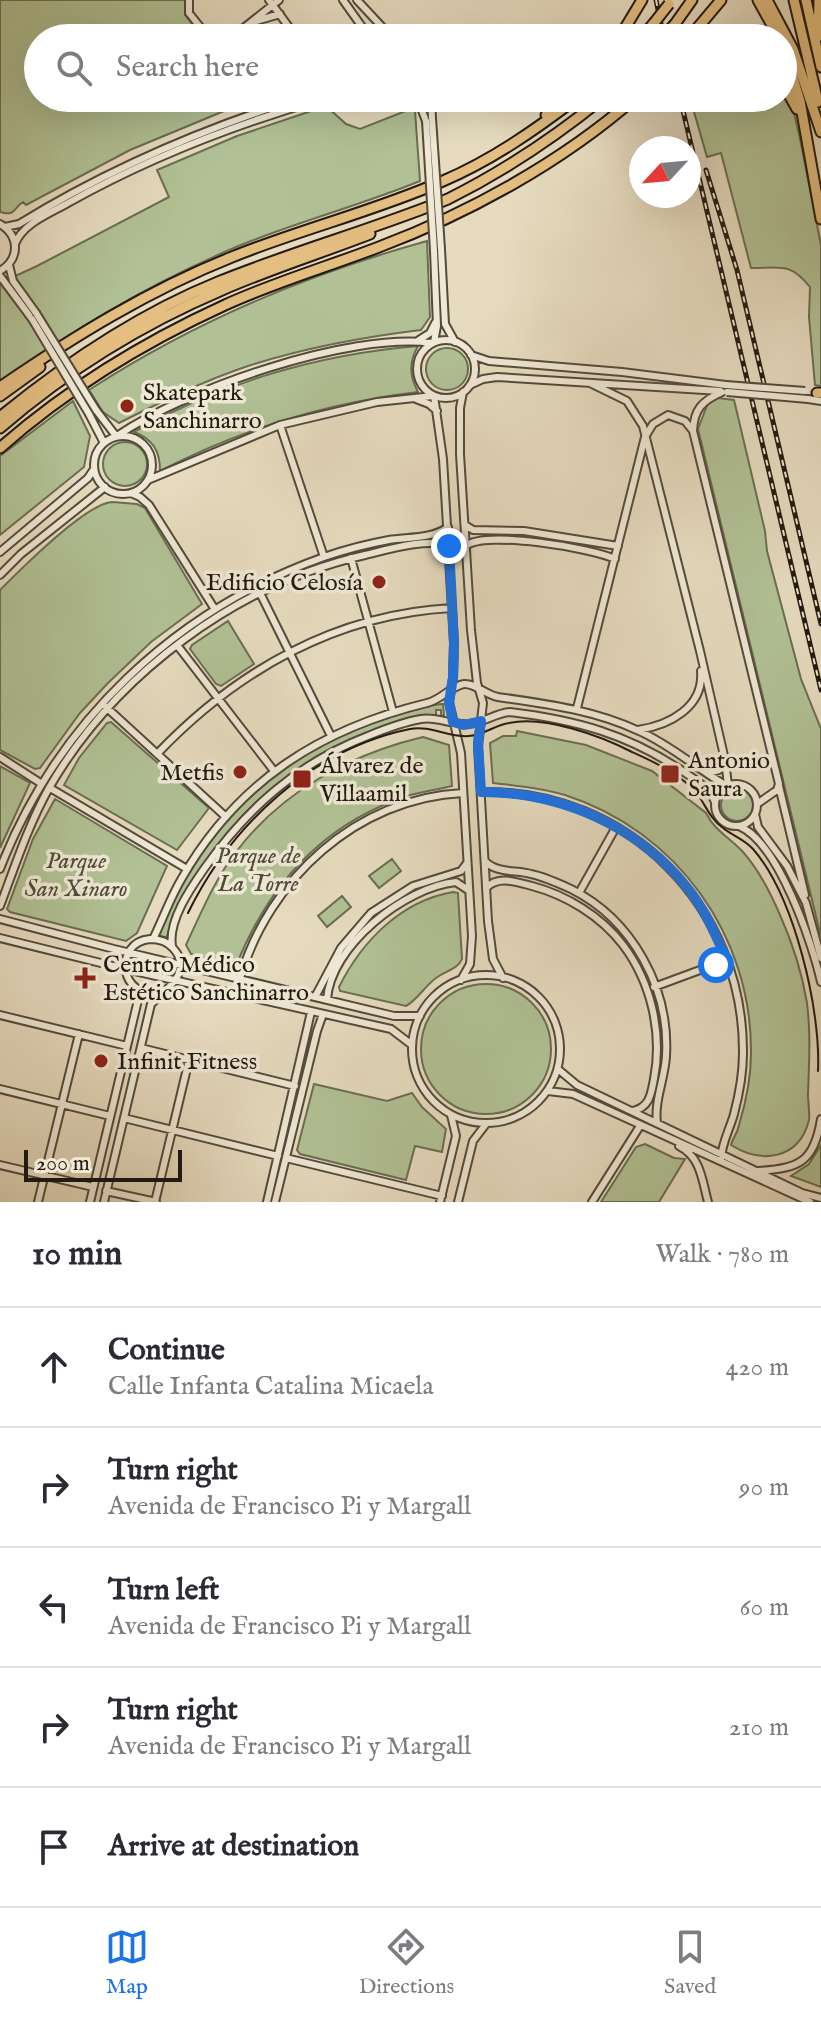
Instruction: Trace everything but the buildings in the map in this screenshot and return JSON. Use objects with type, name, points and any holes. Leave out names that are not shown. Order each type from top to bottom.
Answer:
[{"type":"highway","points":[[627,24],[642,0]]},
{"type":"highway","points":[[675,24],[692,0]]},
{"type":"highway","points":[[701,24],[721,0]]},
{"type":"highway","points":[[758,0],[771,24]]},
{"type":"highway","points":[[767,0],[780,24]]},
{"type":"highway","points":[[794,0],[821,116]]},
{"type":"highway","points":[[806,0],[820,62]]},
{"type":"highway","points":[[819,0],[820,62]]},
{"type":"highway","points":[[653,24],[671,2]]},
{"type":"highway","points":[[797,61],[821,132]]},
{"type":"highway","points":[[797,85],[821,219]]},
{"type":"highway","points":[[797,110],[806,138]]},
{"type":"highway","points":[[520,139],[549,112]]},
{"type":"highway","points":[[0,387],[94,324],[230,258],[443,181],[520,139],[558,112]]},
{"type":"highway","points":[[0,417],[76,359],[175,303],[214,283],[448,199],[514,163],[586,112]]},
{"type":"highway","points":[[0,448],[78,387],[184,324],[481,203],[516,182],[614,112]]},
{"type":"highway","points":[[0,428],[81,366],[159,320],[218,291],[449,203],[519,165],[548,145],[573,122]]},
{"type":"highway","points":[[0,396],[125,309]]},
{"type":"street","points":[[189,0],[189,13],[198,24]]},
{"type":"street","points":[[343,0],[360,24]]},
{"type":"street","points":[[357,0],[379,24]]},
{"type":"street","points":[[250,23],[273,2],[287,24]]},
{"type":"street","points":[[250,23],[280,14]]},
{"type":"street","points":[[2,225],[19,224],[96,180],[170,145],[257,112]]},
{"type":"street","points":[[34,316],[0,274],[13,259],[15,244],[28,227],[117,177],[173,150],[280,112]]},
{"type":"street","points":[[425,112],[429,120]]},
{"type":"street","points":[[430,112],[437,250],[445,324],[455,342],[471,355],[489,361],[622,372],[725,389],[818,396]]},
{"type":"street","points":[[2,225],[15,244]]},
{"type":"street","points":[[437,250],[437,320],[433,343],[421,354],[417,369],[420,382],[434,396],[438,413],[448,527],[454,643],[449,702],[460,746],[469,891],[471,962],[461,980]]},
{"type":"street","points":[[9,265],[13,281],[94,414],[104,443]]},
{"type":"street","points":[[416,341],[430,333],[437,320]]},
{"type":"street","points":[[0,552],[88,478],[94,469],[96,454],[104,443],[156,413],[210,389],[309,357],[375,345],[416,341],[455,342]]},
{"type":"street","points":[[470,385],[474,373],[471,355]]},
{"type":"street","points":[[94,469],[105,487],[122,494],[131,493],[147,482],[280,425],[377,402],[434,396],[450,398],[470,385],[495,377],[805,391],[818,396]]},
{"type":"street","points":[[590,383],[627,401],[637,415],[645,437],[700,651],[725,760],[727,785]]},
{"type":"street","points":[[725,389],[702,402],[697,409],[693,431],[821,958]]},
{"type":"street","points":[[463,392],[460,452],[471,634],[483,703],[478,742],[486,888],[493,959],[503,978]]},
{"type":"street","points":[[412,398],[433,406],[438,413]]},
{"type":"street","points":[[94,414],[117,436],[132,437],[145,445],[153,466],[147,482],[149,505]]},
{"type":"street","points":[[577,708],[645,437],[653,424],[668,415],[685,421],[693,431]]},
{"type":"street","points":[[280,425],[324,557]]},
{"type":"street","points":[[638,471],[644,462],[652,461]]},
{"type":"street","points":[[0,575],[105,487]]},
{"type":"street","points":[[131,493],[149,505],[214,608]]},
{"type":"street","points":[[465,524],[473,530],[524,531],[618,546]]},
{"type":"street","points":[[0,906],[46,786],[70,741],[131,673],[159,648],[214,608],[268,579],[324,557],[388,540],[439,533],[448,527]]},
{"type":"street","points":[[466,546],[472,541],[484,540],[545,543],[600,552],[615,559]]},
{"type":"street","points":[[0,869],[14,832],[46,786],[107,711],[143,673],[205,624],[297,576],[351,558],[430,543],[449,546]]},
{"type":"street","points":[[351,558],[393,712]]},
{"type":"street","points":[[260,593],[331,736]]},
{"type":"street","points":[[205,624],[214,608]]},
{"type":"street","points":[[157,754],[218,697],[290,652],[321,637],[368,622],[452,608]]},
{"type":"street","points":[[177,645],[274,771]]},
{"type":"street","points":[[638,730],[662,725],[688,708],[702,683],[700,651]]},
{"type":"street","points":[[131,673],[105,705],[107,711],[226,817]]},
{"type":"street","points":[[153,939],[187,869],[226,817],[274,771],[331,736],[393,712],[433,702],[466,684],[495,697],[577,708],[638,730],[727,785]]},
{"type":"street","points":[[104,1202],[151,1004],[176,980],[181,964],[172,946],[170,935],[173,925],[195,882],[228,837],[288,777],[346,744],[395,725],[431,718],[464,725],[497,713],[510,712],[586,724],[657,754],[707,789],[720,818],[730,825],[739,826],[750,821],[757,804],[754,792],[736,783],[727,785],[715,802]]},
{"type":"street","points":[[0,757],[187,869]]},
{"type":"street","points":[[708,773],[719,770],[725,760]]},
{"type":"street","points":[[757,804],[777,790],[779,784]]},
{"type":"street","points":[[481,792],[561,802],[616,827],[652,851],[690,892],[712,925],[727,960],[740,1007],[743,1056],[735,1113],[719,1157],[704,1165],[701,1175]]},
{"type":"street","points":[[240,978],[256,933],[277,897],[324,848],[379,815],[428,799],[463,793]]},
{"type":"street","points":[[755,814],[758,827],[787,866],[806,903]]},
{"type":"street","points":[[739,826],[758,842],[786,883],[807,933],[821,982]]},
{"type":"street","points":[[579,893],[616,827]]},
{"type":"street","points":[[485,861],[492,867],[533,874],[579,893],[605,912],[642,957],[656,986],[667,1040],[663,1086],[656,1109],[657,1123]]},
{"type":"street","points":[[315,997],[341,948],[371,913],[396,895],[459,872],[467,863]]},
{"type":"street","points":[[486,888],[499,880],[526,884],[561,896],[584,910],[623,945],[640,973],[656,1025],[656,1068],[647,1104],[633,1111]]},
{"type":"street","points":[[327,1000],[332,980],[344,956],[377,919],[398,904],[438,886],[456,882],[469,891]]},
{"type":"street","points":[[0,919],[394,1016],[420,1016]]},
{"type":"street","points":[[0,938],[391,1029],[412,1045]]},
{"type":"street","points":[[90,1202],[138,1000],[125,969],[129,953],[135,945],[153,939],[172,946]]},
{"type":"street","points":[[647,991],[727,960]]},
{"type":"street","points":[[485,975],[503,978],[531,990],[551,1013],[560,1044],[559,1070],[548,1091],[526,1112],[504,1122],[470,1122],[451,1115],[435,1103],[421,1084],[413,1061],[412,1045],[420,1016],[436,995],[461,980],[485,975]]},
{"type":"street","points":[[134,987],[153,994],[163,992]]},
{"type":"street","points":[[269,1201],[311,1012]]},
{"type":"street","points":[[269,1201],[286,1158],[323,1014]]},
{"type":"street","points":[[0,1015],[127,1046]]},
{"type":"street","points":[[38,1202],[79,1034]]},
{"type":"street","points":[[141,1048],[295,1086]]},
{"type":"street","points":[[106,1191],[155,1202],[189,1060]]},
{"type":"street","points":[[559,1070],[570,1081],[719,1157],[811,1199],[821,1198]]},
{"type":"street","points":[[0,1089],[110,1116]]},
{"type":"street","points":[[548,1091],[573,1094],[691,1153],[699,1165],[708,1202]]},
{"type":"street","points":[[286,1158],[441,1199],[456,1136],[451,1115]]},
{"type":"street","points":[[124,1118],[278,1156]]},
{"type":"street","points":[[757,1171],[784,1170],[802,1162],[815,1144],[821,1119]]},
{"type":"street","points":[[458,1202],[473,1141],[486,1124]]},
{"type":"street","points":[[592,1202],[640,1126]]},
{"type":"street","points":[[654,1133],[757,1171],[817,1202]]},
{"type":"street","points":[[0,1165],[93,1187]]},
{"type":"green space","points":[[0,0],[185,0],[185,15],[192,24],[24,24],[24,112],[222,112],[130,150],[26,205],[23,202],[12,212],[0,212]]},
{"type":"green space","points":[[308,112],[333,112],[346,124],[360,129],[403,112],[415,112],[420,181],[259,238],[174,276],[85,326],[0,384],[0,283],[169,197],[157,170],[237,136]]},
{"type":"green space","points":[[694,112],[794,112],[821,245],[821,386],[815,385],[809,317],[810,287],[797,273],[784,268],[751,268],[721,153],[707,157]]},
{"type":"green space","points":[[427,241],[430,317],[421,330],[334,344],[248,366],[198,385],[119,423],[103,412],[89,390],[169,343],[252,303],[338,269]]},
{"type":"green space","points":[[418,346],[411,369],[418,392],[318,410],[222,442],[160,471],[159,457],[154,447],[134,432],[201,399],[272,374],[344,356]]},
{"type":"green space","points":[[447,348],[462,354],[468,369],[462,384],[447,390],[432,384],[426,369],[432,354]]},
{"type":"green space","points":[[718,398],[734,400],[767,551],[801,679],[821,729],[821,937],[698,429],[708,403]]},
{"type":"green space","points":[[73,401],[90,436],[84,467],[0,535],[0,456]]},
{"type":"green space","points":[[125,442],[141,448],[147,464],[141,480],[125,486],[109,480],[103,464],[109,448]]},
{"type":"green space","points":[[112,502],[137,504],[145,508],[202,604],[151,642],[108,683],[80,713],[40,768],[35,769],[0,750],[0,590],[70,525],[100,505]]},
{"type":"green space","points":[[228,621],[254,664],[221,686],[216,684],[190,649]]},
{"type":"green space","points":[[443,704],[444,715],[441,716],[441,710],[436,710],[436,715],[406,719],[325,752],[267,793],[219,843],[181,904],[166,938],[159,935],[175,897],[220,828],[248,798],[279,772],[314,749],[351,731],[416,709]]},
{"type":"green space","points":[[111,722],[209,808],[177,850],[64,785],[79,758]]},
{"type":"green space","points":[[517,731],[586,745],[652,771],[706,813],[759,874],[793,948],[807,1003],[809,1120],[797,1143],[788,1150],[778,1155],[754,1155],[731,1145],[749,1080],[748,1010],[738,968],[722,929],[700,894],[673,862],[641,834],[605,812],[565,795],[493,783],[490,743],[503,736],[516,736]]},
{"type":"green space","name":"Parque de La Torre","points":[[423,737],[449,745],[452,786],[410,795],[374,809],[322,842],[281,885],[249,937],[236,966],[191,954],[186,945],[221,873],[254,830],[274,811],[296,793],[344,765],[396,744]]},
{"type":"green space","points":[[0,766],[30,783],[0,848]]},
{"type":"green space","points":[[737,789],[748,794],[753,805],[748,816],[737,821],[726,816],[721,805],[726,794]]},
{"type":"green space","name":"Parque San Xinaro","points":[[55,799],[167,866],[137,933],[126,941],[7,909],[33,839]]},
{"type":"green space","points":[[392,859],[401,871],[379,888],[369,876]]},
{"type":"green space","points":[[458,893],[462,959],[458,965],[436,978],[406,1006],[340,991],[339,987],[359,954],[385,926],[416,904]]},
{"type":"green space","points":[[342,896],[351,907],[327,927],[318,916]]},
{"type":"green space","points":[[486,984],[511,989],[532,1003],[546,1024],[551,1049],[546,1074],[532,1095],[511,1109],[486,1114],[461,1109],[440,1095],[426,1074],[421,1049],[426,1024],[440,1003],[461,989]]},
{"type":"green space","points":[[314,1084],[387,1101],[412,1093],[446,1129],[442,1152],[415,1146],[406,1180],[300,1154],[297,1150]]},
{"type":"green space","points":[[645,1144],[674,1158],[685,1159],[659,1202],[601,1202],[636,1147]]},
{"type":"green space","points":[[821,1145],[821,1187],[791,1176],[809,1164]]},
{"type":"tram line","points":[[188,913],[227,850],[251,821],[308,773],[340,754],[374,739],[418,728],[469,736],[523,721],[572,728],[619,746],[676,775],[692,788],[719,825],[753,849],[768,869],[792,924],[810,986],[818,1071]]},
{"type":"railway","points":[[656,0],[661,24]]},
{"type":"railway","points":[[683,112],[821,690]]},
{"type":"railway","points":[[706,170],[737,270],[821,624]]},
{"type":"place","name":"Skatepark Sanchinarro","points":[[127,406]]},
{"type":"place","name":"Edificio Celosía","points":[[379,582]]},
{"type":"place","name":"Metfis","points":[[240,772]]},
{"type":"place","name":"Antonio Saura","points":[[670,774]]},
{"type":"place","name":"Álvarez de Villaamil","points":[[302,779]]},
{"type":"place","name":"Centro Médico Estético Sanchinarro","points":[[85,978]]},
{"type":"place","name":"Infinit Fitness","points":[[101,1061]]},
{"type":"route","points":[[449,546],[454,643],[449,708],[453,722],[464,725],[481,721],[478,742],[481,792],[561,802],[594,815],[652,851],[684,884],[712,925],[727,960],[716,965]]}]
